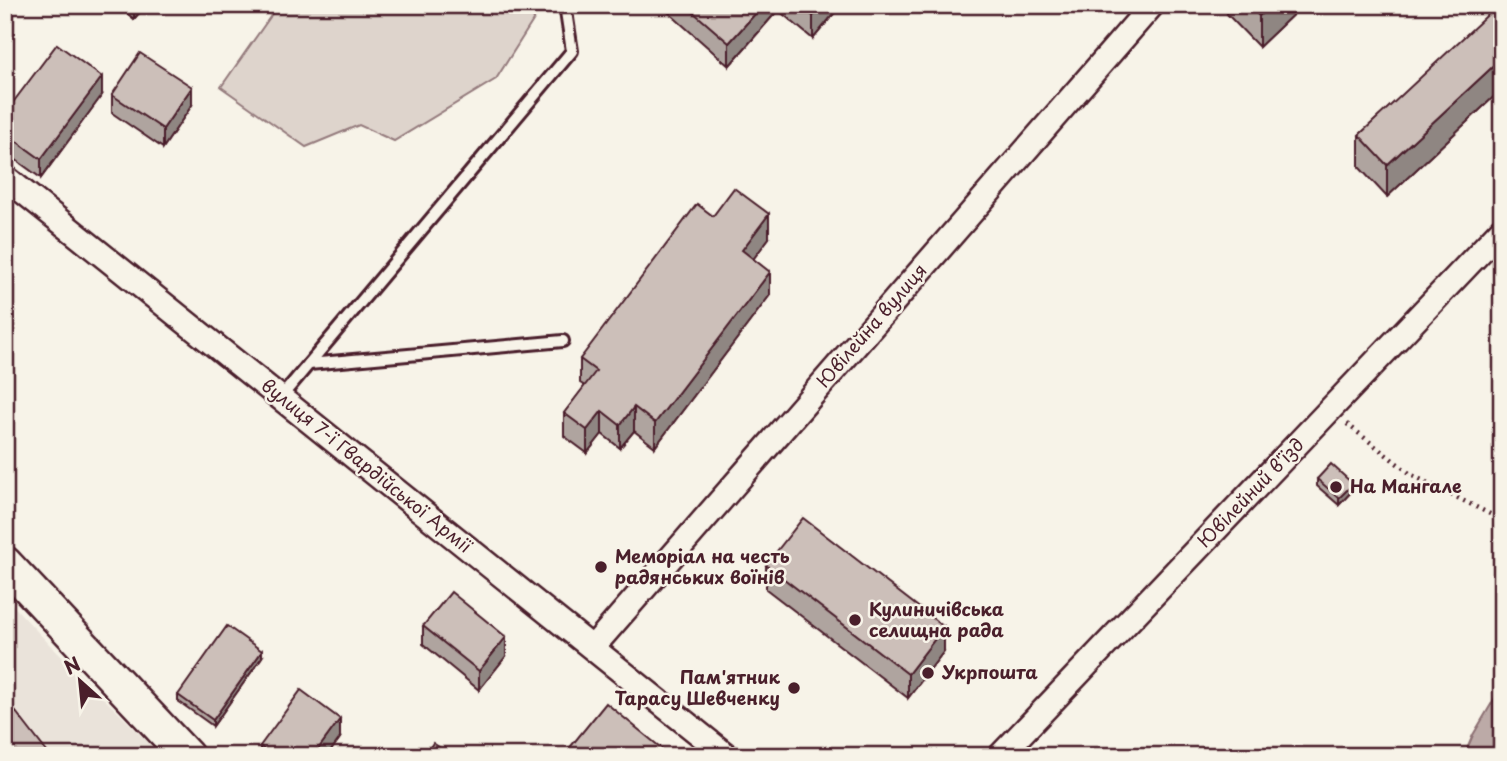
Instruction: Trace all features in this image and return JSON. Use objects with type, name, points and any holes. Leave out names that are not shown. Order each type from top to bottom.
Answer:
[{"type":"main road","points":[[5,563],[187,756]]},
{"type":"street","name":"Ювілейна вулиця","points":[[593,648],[1152,5]]},
{"type":"street","name":"вулиця 7-ї Гвардійської Армії","points":[[5,177],[724,755]]},
{"type":"street","name":"Ювілейний в'їзд","points":[[1000,756],[1502,229]]},
{"type":"lane","points":[[281,397],[572,51],[565,5]]},
{"type":"lane","points":[[309,364],[563,341]]},
{"type":"path","points":[[1330,410],[1412,475],[1502,520]]},
{"type":"shaded area","points":[[275,5],[543,5],[496,79],[394,141],[359,125],[306,147],[221,87],[270,17]]},
{"type":"shaded area","points":[[5,597],[50,645],[162,756],[5,756]]},
{"type":"shaded area","points":[[1502,686],[1502,756],[1464,756],[1473,735]]},
{"type":"building","points":[[685,5],[763,5],[729,43]]},
{"type":"building","points":[[800,5],[822,5],[813,16]]},
{"type":"building","points":[[1249,5],[1271,5],[1259,16]]},
{"type":"building","points":[[1498,5],[1502,5],[1502,58],[1387,165],[1359,135]]},
{"type":"building","points":[[57,44],[102,77],[41,159],[5,133],[5,113]]},
{"type":"building","points":[[140,53],[192,87],[163,129],[112,95]]},
{"type":"building","points":[[734,188],[769,214],[742,250],[770,272],[655,423],[634,407],[620,425],[602,411],[587,430],[564,413],[596,371],[580,359],[697,204],[713,216]]},
{"type":"building","points":[[1331,464],[1353,484],[1339,498],[1317,479]]},
{"type":"building","name":"Кулиничівська селищна рада","points":[[803,518],[944,627],[908,674],[766,565]]},
{"type":"building","points":[[451,592],[506,637],[479,671],[423,626]]},
{"type":"building","points":[[227,626],[262,651],[213,720],[178,695]]},
{"type":"building","points":[[301,690],[340,719],[313,756],[272,756],[260,746]]},
{"type":"building","points":[[606,703],[671,756],[563,756]]},
{"type":"building","points":[[16,712],[50,756],[5,756],[5,721]]},
{"type":"building","points":[[433,743],[452,756],[424,756]]},
{"type":"place","name":"На Мангале","points":[[1336,487]]},
{"type":"place","name":"Меморіал на честь радянських воїнів","points":[[601,567]]},
{"type":"place","name":"Кулиничівська селищна рада","points":[[855,620]]},
{"type":"place","name":"Укрпошта","points":[[928,673]]},
{"type":"place","name":"Пам'ятник Тарасу Шевченку","points":[[794,688]]}]
